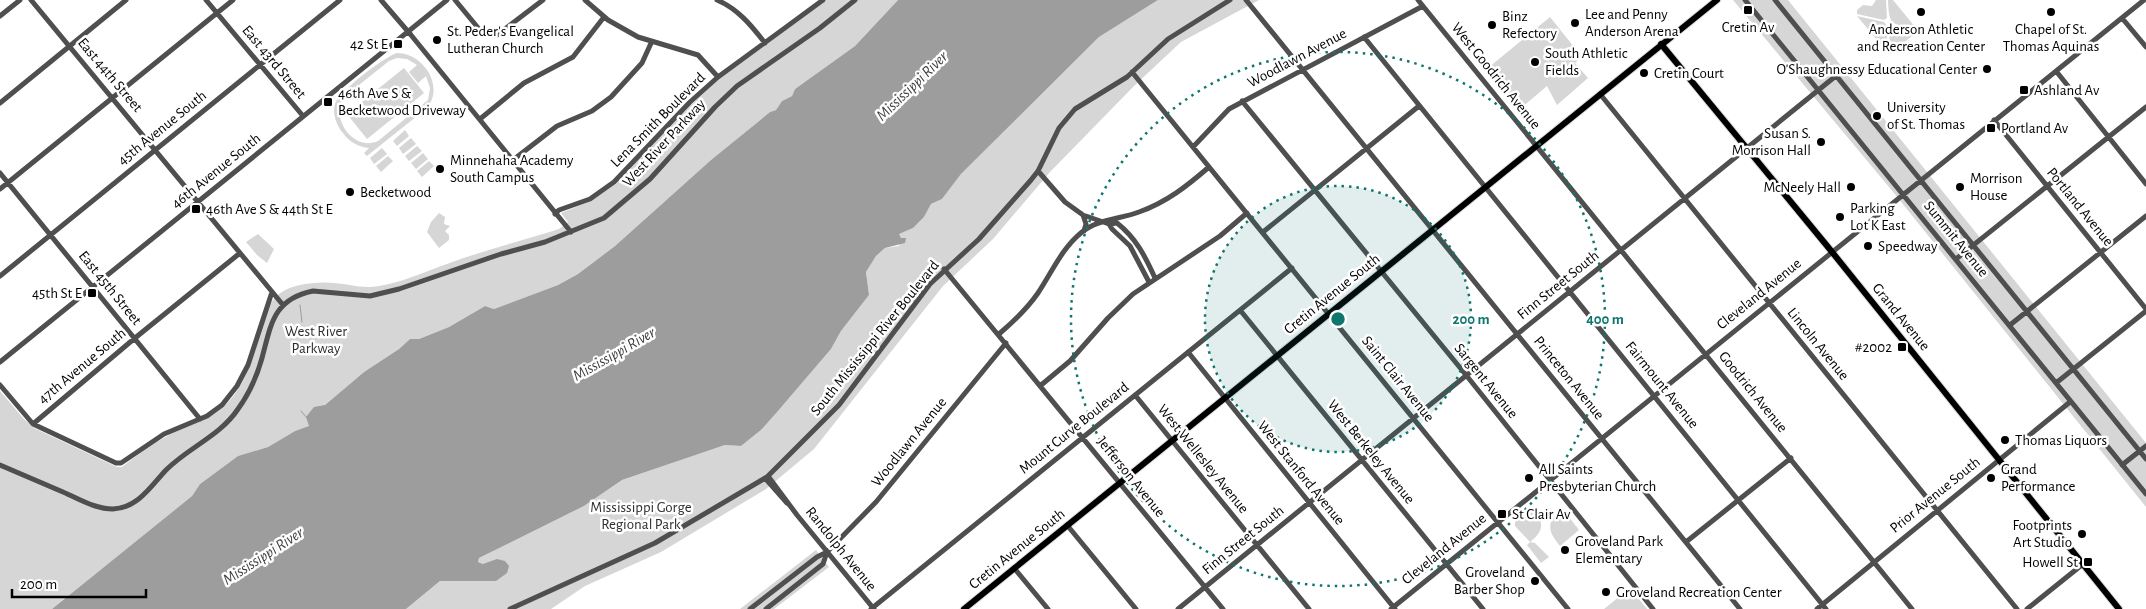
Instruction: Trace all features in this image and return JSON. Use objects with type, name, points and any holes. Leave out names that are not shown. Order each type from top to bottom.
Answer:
[{"type":"main road","name":"Cretin Avenue South","points":[[964,609],[1717,0]]},
{"type":"main road","name":"Grand Avenue","points":[[1661,44],[1832,252],[2119,609]]},
{"type":"street","points":[[0,16],[20,0]]},
{"type":"street","name":"East 44th Street","points":[[31,0],[283,305]]},
{"type":"street","points":[[0,102],[126,0]]},
{"type":"street","name":"East 43rd Street","points":[[206,0],[303,116]]},
{"type":"street","points":[[0,189],[233,0]]},
{"type":"street","name":"45th Avenue South","points":[[0,276],[340,0]]},
{"type":"street","points":[[381,0],[571,232]]},
{"type":"street","name":"46th Avenue South","points":[[0,362],[447,0]]},
{"type":"street","points":[[455,0],[479,29],[497,34],[544,0]]},
{"type":"street","points":[[584,0],[604,17],[638,37],[698,55],[718,77]]},
{"type":"street","points":[[717,0],[737,11],[748,21],[765,43]]},
{"type":"street","name":"Lena Smith Boulevard","points":[[556,214],[590,199],[614,182],[690,102],[718,77],[823,0]]},
{"type":"street","name":"West River Parkway","points":[[0,465],[88,504],[118,508],[135,502],[174,463],[227,423],[237,411],[258,372],[271,321],[283,305],[297,296],[313,291],[370,296],[399,290],[501,254],[571,232],[610,214],[661,168],[715,107],[737,86],[820,28],[855,0]]},
{"type":"street","name":"South Mississippi River Boulevard","points":[[510,609],[521,602],[655,543],[766,477],[839,406],[930,284],[944,269],[979,239],[1038,171],[1059,128],[1075,109],[1132,72],[1160,44],[1230,0]]},
{"type":"street","name":"Princeton Avenue","points":[[1246,0],[1740,609]]},
{"type":"street","name":"West Goodrich Avenue","points":[[1418,0],[1536,145]]},
{"type":"street","name":"Summit Avenue","points":[[1745,0],[2146,494]]},
{"type":"street","name":"Summit Avenue","points":[[1775,0],[2146,459]]},
{"type":"street","name":"Cleveland Avenue","points":[[1394,608],[2144,0]]},
{"type":"street","name":"Woodlawn Avenue","points":[[1193,147],[1222,115],[1242,101],[1423,6]]},
{"type":"street","points":[[480,119],[524,83],[573,57],[604,17]]},
{"type":"street","points":[[2122,18],[2146,47]]},
{"type":"street","name":"Fairmount Avenue","points":[[1364,37],[1824,607]]},
{"type":"street","points":[[513,160],[557,126],[592,111],[611,97],[642,63],[652,41]]},
{"type":"street","points":[[2056,71],[2146,184]]},
{"type":"street","name":"Saint Clair Avenue","points":[[1132,72],[1568,609]]},
{"type":"street","name":"Finn Street South","points":[[1178,609],[1837,75]]},
{"type":"street","name":"Lincoln Avenue","points":[[1600,94],[2017,609]]},
{"type":"street","name":"Sargent Avenue","points":[[1242,101],[1466,375],[1653,609]]},
{"type":"street","points":[[1263,232],[1419,106]]},
{"type":"street","points":[[1956,259],[2146,107]]},
{"type":"street","name":"Portland Avenue","points":[[1994,120],[2146,310]]},
{"type":"street","name":"Goodrich Avenue","points":[[1536,145],[1912,609]]},
{"type":"street","points":[[998,334],[1028,306],[1064,252],[1084,231],[1103,221],[1120,218],[1162,203],[1184,189],[1210,167]]},
{"type":"street","points":[[1038,171],[1065,202],[1083,215],[1109,224],[1116,223],[1130,235],[1141,249],[1155,278]]},
{"type":"street","name":"East 45th Street","points":[[0,173],[200,419]]},
{"type":"street","points":[[1040,386],[1070,360],[1120,306],[1149,282],[1202,248],[1247,213]]},
{"type":"street","points":[[1083,215],[1086,224],[1084,231]]},
{"type":"street","points":[[2010,325],[2146,216]]},
{"type":"street","points":[[1109,224],[1112,230],[1130,246],[1149,282]]},
{"type":"street","name":"47th Avenue South","points":[[34,424],[135,338],[240,253]]},
{"type":"street","name":"Mount Curve Boulevard","points":[[872,609],[1292,268]]},
{"type":"street","name":"Jefferson Avenue","points":[[944,269],[1222,609]]},
{"type":"street","points":[[0,385],[34,424],[116,463],[125,461],[164,434],[200,419],[222,405],[237,386],[248,364],[272,292]]},
{"type":"street","name":"West Berkeley Avenue","points":[[1240,310],[1483,609]]},
{"type":"street","points":[[2056,383],[2146,310]]},
{"type":"street","name":"Woodlawn Avenue","points":[[827,552],[876,502],[1006,343]]},
{"type":"street","name":"West Stanford Avenue","points":[[1188,352],[1394,608]]},
{"type":"street","name":"West Wellesley Avenue","points":[[1135,395],[1309,609]]},
{"type":"street","name":"Prior Avenue South","points":[[1817,609],[1824,607],[1937,509],[2070,402]]},
{"type":"street","points":[[2122,465],[2146,446]]},
{"type":"street","points":[[1686,542],[1790,458]]},
{"type":"street","name":"Randolph Avenue","points":[[766,477],[785,496],[789,505],[872,609]]},
{"type":"street","points":[[1067,525],[1136,609]]},
{"type":"street","points":[[750,609],[817,557],[827,552]]},
{"type":"street","points":[[766,609],[823,564],[827,552]]},
{"type":"street","points":[[2027,609],[2083,564]]},
{"type":"street","points":[[1014,568],[1048,609]]},
{"type":"street","points":[[521,602],[526,609]]},
{"type":"green space","name":"West River Parkway","points":[[827,0],[898,0],[855,46],[795,89],[792,96],[782,101],[776,110],[770,112],[711,160],[615,246],[578,274],[558,285],[494,309],[485,306],[449,327],[419,339],[410,339],[399,349],[364,372],[325,405],[310,426],[295,431],[268,447],[238,456],[200,484],[192,496],[52,609],[0,609],[0,391],[34,428],[117,467],[122,467],[163,438],[217,412],[231,399],[241,385],[248,370],[264,315],[279,294],[290,288],[320,282],[367,287],[388,284],[475,254],[559,229],[568,222],[561,213],[591,201],[616,184],[692,104],[719,79]]},
{"type":"green space","name":"Mississippi Gorge Regional Park","points":[[1158,0],[1259,0],[1181,42],[1135,85],[1050,172],[993,239],[943,286],[814,449],[766,489],[661,552],[585,586],[551,609],[406,609],[440,581],[474,580],[483,564],[478,562],[479,558],[584,506],[622,480],[725,445],[741,446],[761,430],[831,349],[841,331],[869,295],[866,272],[876,256],[885,248],[899,246],[901,238],[898,234],[913,228],[924,217],[931,204],[942,199],[961,174],[1099,37]]},
{"type":"green space","points":[[1733,0],[1788,0],[2146,443],[2146,507],[1894,193]]},
{"type":"green space","points":[[1876,0],[1886,0],[1887,18],[1884,20],[1857,14],[1857,10],[1863,5],[1872,6]]},
{"type":"green space","points":[[1888,0],[1893,0],[1916,28],[1901,26],[1890,19]]},
{"type":"green space","points":[[1857,16],[1884,22],[1887,26],[1887,52]]},
{"type":"green space","name":"South Athletic Fields","points":[[1550,17],[1582,57],[1575,63],[1588,78],[1557,105],[1547,86],[1521,108],[1488,68]]},
{"type":"green space","points":[[1891,24],[1918,31],[1890,54],[1889,26]]},
{"type":"green space","points":[[397,53],[406,54],[415,58],[423,65],[432,81],[434,90],[432,99],[427,108],[367,156],[364,153],[369,148],[358,145],[345,136],[336,120],[334,108],[344,92],[372,68]],"holes":[[[397,58],[407,59],[417,65],[409,72],[418,83],[426,76],[430,88],[428,100],[378,141],[360,142],[346,131],[342,123],[340,105],[344,97],[389,61]]]},
{"type":"green space","points":[[404,68],[424,93],[367,139],[347,114]]},
{"type":"green space","points":[[405,130],[409,136],[397,146],[393,141]]},
{"type":"green space","points":[[411,138],[416,144],[403,154],[399,148]]},
{"type":"green space","points":[[417,146],[422,151],[409,161],[405,156]]},
{"type":"green space","points":[[382,148],[387,154],[374,164],[370,158]]},
{"type":"green space","points":[[423,153],[428,159],[416,169],[411,163]]},
{"type":"green space","points":[[388,156],[393,161],[381,172],[376,166]]},
{"type":"green space","points":[[429,161],[434,166],[422,177],[417,171]]},
{"type":"green space","points":[[439,213],[445,217],[444,224],[450,226],[445,231],[449,235],[449,240],[439,248],[427,232],[431,222]]},
{"type":"green space","points":[[258,234],[274,249],[267,263],[246,242]]},
{"type":"green space","points":[[1532,508],[1541,522],[1541,526],[1538,534],[1530,542],[1515,526],[1515,522]]},
{"type":"green space","points":[[1563,509],[1579,530],[1560,546],[1550,526],[1557,514]]},
{"type":"green space","points":[[1530,542],[1535,543],[1549,557],[1541,563],[1527,545]]},
{"type":"green space","points":[[816,550],[829,567],[774,609],[740,609]]},
{"type":"green space","points":[[1630,588],[1647,609],[1604,609]]},
{"type":"water","name":"Mississippi River","points":[[898,0],[1158,0],[1099,37],[961,174],[942,199],[931,204],[924,217],[913,228],[899,234],[901,238],[906,238],[905,243],[885,248],[876,256],[866,272],[869,295],[841,331],[831,349],[761,430],[741,446],[725,445],[622,480],[584,506],[479,558],[478,562],[483,564],[497,559],[505,561],[509,566],[507,573],[496,581],[440,581],[406,609],[52,609],[192,496],[200,484],[238,456],[268,447],[295,431],[309,426],[306,417],[314,407],[325,405],[364,372],[399,349],[410,339],[419,339],[449,327],[485,306],[494,309],[558,285],[578,274],[615,246],[711,160],[770,112],[776,110],[782,101],[792,96],[795,89],[855,46]]},
{"type":"waterway","points":[[300,305],[302,322]]},
{"type":"waterway","points":[[301,411],[307,418]]},
{"type":"place","name":"Cretin Av","points":[[1748,10]]},
{"type":"place","name":"Anderson Athletic and Recreation Center","points":[[1921,12]]},
{"type":"place","name":"Chapel of St. Thomas Aquinas","points":[[2051,12]]},
{"type":"place","name":"Lee and Penny Anderson Arena","points":[[1575,23]]},
{"type":"place","name":"Binz Refectory","points":[[1492,25]]},
{"type":"place","name":"St. Peder's Evangelical Lutheran Church","points":[[437,40]]},
{"type":"place","name":"42 St E","points":[[398,44]]},
{"type":"place","name":"South Athletic Fields","points":[[1535,62]]},
{"type":"place","name":"O'Shaughnessy Educational Center","points":[[1987,69]]},
{"type":"place","name":"Cretin Court","points":[[1644,73]]},
{"type":"place","name":"Ashland Av","points":[[2024,90]]},
{"type":"place","name":"46th Ave S & Becketwood Driveway","points":[[328,102]]},
{"type":"place","name":"University of St. Thomas","points":[[1877,116]]},
{"type":"place","name":"Portland Av","points":[[1991,128]]},
{"type":"place","name":"Susan S. Morrison Hall","points":[[1821,142]]},
{"type":"place","name":"Minnehaha Academy South Campus","points":[[440,169]]},
{"type":"place","name":"McNeely Hall","points":[[1851,187]]},
{"type":"place","name":"Morrison House","points":[[1960,187]]},
{"type":"place","name":"Becketwood","points":[[350,192]]},
{"type":"place","name":"46th Ave S & 44th St E","points":[[196,209]]},
{"type":"place","name":"Parking Lot K East","points":[[1840,217]]},
{"type":"place","name":"Speedway","points":[[1868,246]]},
{"type":"place","name":"45th St E","points":[[92,293]]},
{"type":"place","name":"#2002","points":[[1902,347]]},
{"type":"place","name":"Thomas Liquors","points":[[2005,440]]},
{"type":"place","name":"All Saints Presbyterian Church","points":[[1529,478]]},
{"type":"place","name":"Grand Performance","points":[[1991,478]]},
{"type":"place","name":"St Clair Av","points":[[1502,514]]},
{"type":"place","name":"Footprints Art Studio","points":[[2082,534]]},
{"type":"place","name":"Groveland Park Elementary","points":[[1565,550]]},
{"type":"place","name":"Howell St","points":[[2088,562]]},
{"type":"place","name":"Groveland Barber Shop","points":[[1535,581]]},
{"type":"place","name":"Groveland Recreation Center","points":[[1606,592]]}]
